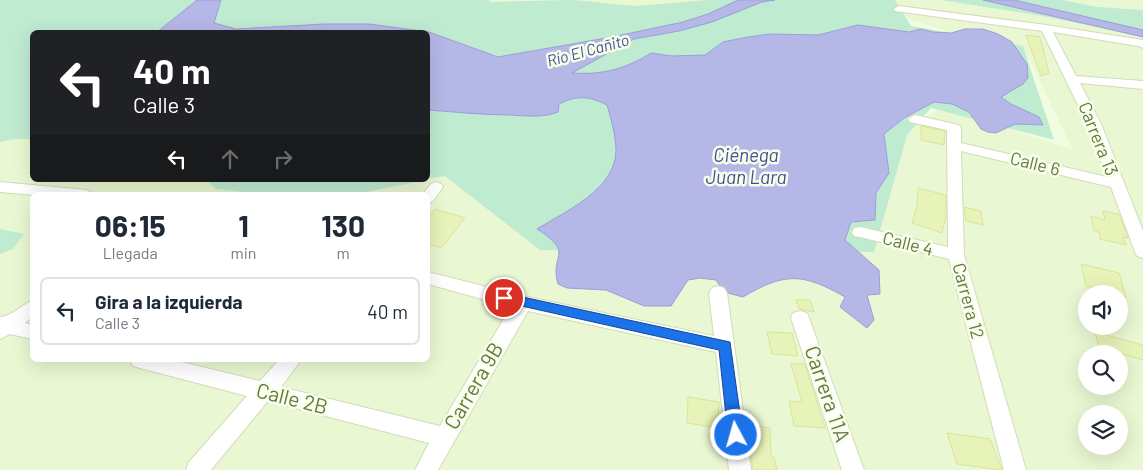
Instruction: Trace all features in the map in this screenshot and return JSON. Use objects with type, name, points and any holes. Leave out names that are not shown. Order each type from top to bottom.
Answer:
[{"type":"street","points":[[899,9],[1046,28],[1142,44]]},
{"type":"street","name":"Carrera 13","points":[[1046,28],[1095,126],[1143,252]]},
{"type":"street","points":[[1072,79],[1143,85]]},
{"type":"street","name":"Calle 6","points":[[915,119],[954,136],[1116,184]]},
{"type":"street","name":"Carrera 12","points":[[954,136],[956,256],[1015,470]]},
{"type":"street","points":[[0,187],[54,192]]},
{"type":"street","name":"Calle 4","points":[[860,232],[956,256]]},
{"type":"street","points":[[430,279],[523,303],[725,346]]},
{"type":"street","points":[[718,293],[740,470]]},
{"type":"street","name":"Carrera 9B","points":[[426,470],[523,303]]},
{"type":"street","points":[[2,327],[30,309]]},
{"type":"street","name":"Carrera 11A","points":[[800,318],[853,470]]},
{"type":"street","points":[[2,327],[30,332]]},
{"type":"street","name":"Calle 2B","points":[[148,362],[444,437]]},
{"type":"street","points":[[197,470],[289,362]]},
{"type":"shaded area","points":[[0,0],[488,0],[491,2],[573,0],[635,6],[709,0],[895,0],[911,26],[1023,46],[1054,140],[931,108],[907,135],[874,252],[540,250],[445,176],[430,179],[430,30],[30,30],[30,139],[0,142]]},
{"type":"shaded area","points":[[400,0],[1143,0],[1143,470],[0,470],[0,104],[30,113],[30,182],[244,182],[276,192],[30,192],[30,362],[430,362],[430,192],[306,192],[356,182],[430,182],[430,168],[874,150],[942,107],[1073,150],[1028,57],[899,16]]},
{"type":"shaded area","points":[[941,0],[1062,0],[1097,7],[1143,10],[1143,37],[1043,16]]},
{"type":"shaded area","points":[[209,182],[415,182],[367,192],[244,192],[215,189]]},
{"type":"shaded area","points":[[0,229],[24,234],[13,249],[0,254]]},
{"type":"water","name":"Ciénega Juan Lara","points":[[197,0],[221,0],[214,23],[236,29],[324,24],[369,24],[414,30],[160,30]]},
{"type":"water","name":"Ciénega Juan Lara","points":[[738,0],[775,0],[762,2],[712,22],[679,31],[634,39],[572,73],[593,73],[613,70],[642,59],[651,53],[672,56],[705,55],[723,42],[770,34],[818,35],[858,25],[909,32],[921,29],[951,33],[965,29],[983,29],[998,34],[1012,42],[1027,64],[1028,78],[1023,84],[1001,97],[1011,104],[1039,117],[1043,125],[1015,124],[996,133],[988,132],[981,129],[969,112],[952,104],[934,102],[904,118],[884,134],[889,173],[876,193],[875,220],[851,222],[845,240],[879,270],[880,294],[867,295],[874,320],[867,328],[840,307],[845,297],[817,283],[805,280],[794,279],[771,283],[743,297],[724,292],[716,280],[700,278],[688,280],[671,306],[644,306],[606,290],[567,288],[558,284],[556,266],[559,255],[558,249],[549,237],[537,229],[587,198],[607,177],[614,165],[616,151],[607,105],[589,98],[577,98],[559,104],[558,112],[546,115],[480,114],[430,110],[430,32],[498,57],[612,37],[683,22],[708,14]]},
{"type":"water","points":[[983,0],[1014,0],[1143,30],[1143,37]]},
{"type":"building","points":[[1026,35],[1040,37],[1049,73],[1041,76]]},
{"type":"building","points":[[921,126],[945,131],[944,145],[921,140]]},
{"type":"building","points":[[918,188],[946,195],[946,216],[942,233],[912,223],[917,206]]},
{"type":"building","points":[[964,207],[981,211],[983,225],[966,221]]},
{"type":"building","points":[[435,209],[465,218],[441,248],[430,245],[430,216]]},
{"type":"building","points":[[1103,211],[1119,214],[1128,238],[1123,237],[1126,245],[1100,239],[1099,232],[1094,231],[1091,216],[1105,220]]},
{"type":"building","points":[[1081,264],[1119,273],[1122,285],[1086,285]]},
{"type":"building","points":[[796,300],[810,300],[814,312],[799,309]]},
{"type":"building","points":[[767,332],[792,333],[798,356],[772,354]]},
{"type":"building","points":[[1096,335],[1106,335],[1143,345],[1143,360],[1128,356],[1128,345],[1098,345]]},
{"type":"building","points":[[791,364],[805,364],[825,428],[794,426],[789,401],[802,402]]},
{"type":"building","points":[[688,397],[719,402],[718,428],[687,423]]},
{"type":"building","points":[[747,424],[770,428],[771,456],[774,457],[777,470],[753,470]]},
{"type":"building","points":[[947,433],[990,439],[1002,470],[957,464]]},
{"type":"route","points":[[504,298],[725,346],[736,435]]},
{"type":"water label","name":"Río El Cañito","points":[[588,50]]}]
